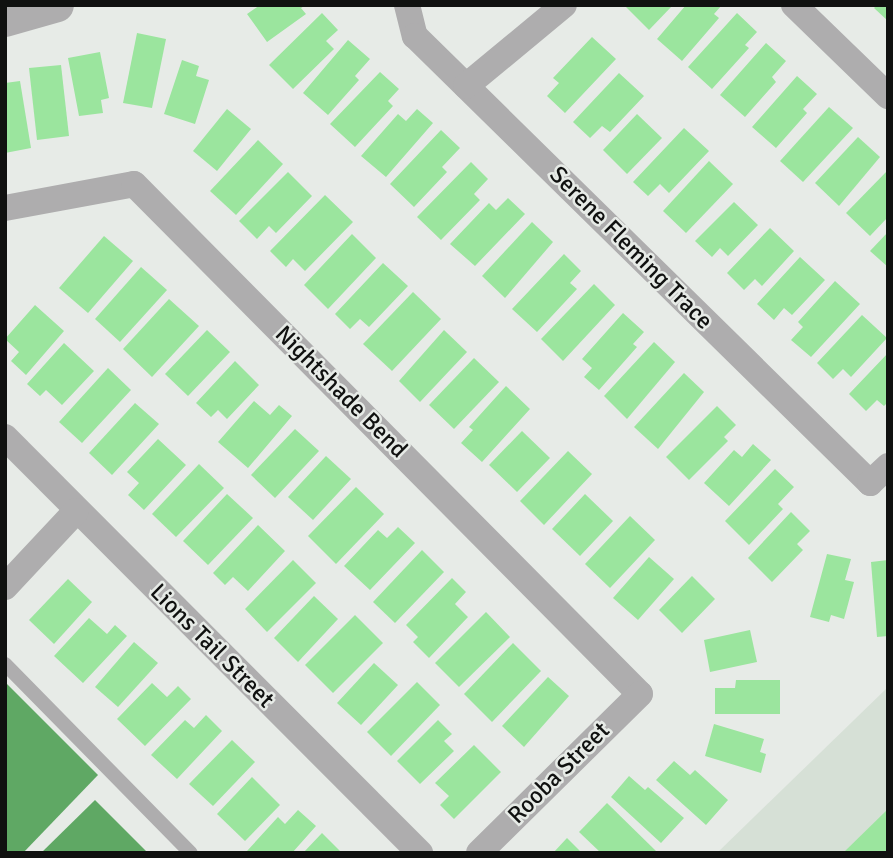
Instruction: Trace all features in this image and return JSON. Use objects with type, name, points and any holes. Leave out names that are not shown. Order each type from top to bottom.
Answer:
[{"type":"street","points":[[5,20],[57,5]]},
{"type":"street","name":"Serene Fleming Trace","points":[[407,5],[415,36],[879,474]]},
{"type":"street","points":[[466,86],[564,5]]},
{"type":"street","points":[[794,5],[888,96]]},
{"type":"street","name":"Nightshade Bend","points":[[5,208],[134,184],[640,694]]},
{"type":"street","name":"Lions Tail Street","points":[[5,437],[420,853]]},
{"type":"street","points":[[5,587],[76,511]]},
{"type":"street","name":"Rooba Street","points":[[479,853],[640,694]]},
{"type":"lane","points":[[5,664],[191,853]]},
{"type":"shaded area","points":[[5,682],[98,775],[23,853],[5,853]]},
{"type":"shaded area","points":[[888,687],[888,853],[717,853]]},
{"type":"shaded area","points":[[95,800],[148,853],[41,853]]},
{"type":"building","points":[[260,5],[306,5],[301,8],[306,14],[267,42],[247,14]]},
{"type":"building","points":[[624,5],[673,5],[649,30]]},
{"type":"building","points":[[686,5],[722,5],[714,14],[719,18],[682,61],[657,39]]},
{"type":"building","points":[[877,5],[888,5],[888,21],[874,8]]},
{"type":"building","points":[[322,13],[338,30],[326,41],[334,49],[293,89],[269,65]]},
{"type":"building","points":[[737,13],[757,32],[745,45],[749,48],[712,89],[688,67]]},
{"type":"building","points":[[137,33],[166,39],[152,108],[123,103]]},
{"type":"building","points":[[592,37],[616,59],[565,113],[547,96],[559,83],[553,78]]},
{"type":"building","points":[[348,40],[370,59],[355,76],[359,80],[328,115],[303,93]]},
{"type":"building","points":[[766,43],[786,61],[772,77],[776,82],[745,117],[720,95]]},
{"type":"building","points":[[100,52],[109,98],[101,100],[103,113],[79,116],[68,58]]},
{"type":"building","points":[[182,60],[199,66],[196,76],[209,80],[195,124],[164,114]]},
{"type":"building","points":[[61,65],[69,136],[37,140],[29,68]]},
{"type":"building","points":[[380,72],[399,89],[388,101],[393,106],[355,147],[330,124]]},
{"type":"building","points":[[619,73],[644,96],[610,132],[602,126],[590,138],[573,122]]},
{"type":"building","points":[[797,76],[817,94],[803,109],[807,113],[776,148],[752,127]]},
{"type":"building","points":[[20,81],[31,148],[5,153],[5,83]]},
{"type":"building","points":[[829,107],[853,128],[803,182],[780,161]]},
{"type":"building","points":[[227,109],[251,129],[217,171],[193,151]]},
{"type":"building","points":[[417,109],[433,123],[386,177],[361,156],[398,114],[406,121]]},
{"type":"building","points":[[637,114],[662,138],[627,174],[603,150]]},
{"type":"building","points":[[684,128],[709,151],[669,193],[660,184],[648,196],[633,182]]},
{"type":"building","points":[[441,130],[460,148],[442,167],[447,172],[414,207],[390,184]]},
{"type":"building","points":[[858,137],[880,157],[839,206],[815,183]]},
{"type":"building","points":[[258,140],[283,164],[236,215],[210,191]]},
{"type":"building","points":[[709,161],[733,184],[686,233],[663,211]]},
{"type":"building","points":[[471,162],[488,179],[474,194],[480,200],[441,240],[417,217]]},
{"type":"building","points":[[888,170],[888,217],[870,236],[846,213]]},
{"type":"building","points":[[288,172],[312,196],[276,233],[269,226],[257,239],[239,221]]},
{"type":"building","points":[[325,195],[353,222],[305,271],[293,259],[286,267],[270,251]]},
{"type":"building","points":[[508,198],[525,214],[475,266],[450,244],[489,203],[496,210]]},
{"type":"building","points":[[734,202],[758,225],[728,256],[720,248],[712,257],[695,241]]},
{"type":"building","points":[[532,222],[553,242],[505,298],[482,276]]},
{"type":"building","points":[[770,228],[794,251],[762,286],[755,279],[744,290],[727,273]]},
{"type":"building","points":[[888,232],[888,267],[870,251]]},
{"type":"building","points":[[352,234],[376,258],[328,309],[304,285]]},
{"type":"building","points":[[104,236],[133,261],[88,313],[59,288]]},
{"type":"building","points":[[564,254],[581,271],[570,283],[577,289],[537,332],[512,309]]},
{"type":"building","points":[[800,257],[825,280],[792,315],[784,308],[774,320],[757,304]]},
{"type":"building","points":[[383,263],[408,286],[369,327],[360,319],[350,329],[335,314]]},
{"type":"building","points":[[141,267],[167,290],[120,342],[95,319]]},
{"type":"building","points":[[835,281],[860,304],[811,357],[791,340],[803,327],[798,322]]},
{"type":"building","points":[[594,284],[615,305],[563,361],[541,339]]},
{"type":"building","points":[[413,292],[441,319],[392,371],[363,344]]},
{"type":"building","points":[[169,299],[199,326],[152,377],[123,349]]},
{"type":"building","points":[[35,305],[64,331],[26,375],[11,361],[19,352],[5,339]]},
{"type":"building","points":[[623,313],[644,332],[633,344],[637,347],[599,390],[584,377],[592,368],[582,359]]},
{"type":"building","points":[[862,315],[887,338],[851,377],[843,369],[833,379],[817,363]]},
{"type":"building","points":[[207,330],[230,352],[188,396],[165,374]]},
{"type":"building","points":[[444,330],[467,352],[420,402],[399,381]]},
{"type":"building","points":[[654,342],[675,362],[627,419],[604,396]]},
{"type":"building","points":[[64,343],[94,371],[62,405],[46,390],[40,396],[27,384]]},
{"type":"building","points":[[888,353],[888,402],[884,406],[877,400],[866,411],[849,394]]},
{"type":"building","points":[[474,358],[499,382],[454,429],[429,405]]},
{"type":"building","points":[[235,361],[259,385],[227,419],[218,410],[211,417],[196,403]]},
{"type":"building","points":[[108,368],[131,390],[82,443],[59,422]]},
{"type":"building","points":[[684,373],[704,392],[658,449],[634,427]]},
{"type":"building","points":[[506,386],[530,409],[482,462],[461,443],[473,430],[469,427]]},
{"type":"building","points":[[254,401],[270,415],[279,405],[292,416],[248,468],[218,442]]},
{"type":"building","points":[[135,403],[159,424],[112,475],[89,453]]},
{"type":"building","points":[[717,406],[736,425],[724,437],[728,441],[689,480],[666,457]]},
{"type":"building","points":[[295,429],[319,451],[275,498],[251,475]]},
{"type":"building","points":[[522,431],[550,458],[517,492],[489,465]]},
{"type":"building","points":[[158,439],[186,465],[144,510],[128,495],[139,483],[127,472]]},
{"type":"building","points":[[753,444],[771,460],[729,506],[704,483],[734,450],[742,457]]},
{"type":"building","points":[[568,451],[592,474],[544,525],[520,501]]},
{"type":"building","points":[[326,456],[351,479],[313,520],[288,497]]},
{"type":"building","points":[[199,464],[224,488],[176,537],[152,514]]},
{"type":"building","points":[[775,469],[794,487],[778,504],[783,509],[749,545],[725,521]]},
{"type":"building","points":[[356,487],[384,514],[336,564],[308,536]]},
{"type":"building","points":[[227,494],[253,518],[208,565],[183,541]]},
{"type":"building","points":[[585,494],[613,521],[580,556],[552,529]]},
{"type":"building","points":[[791,512],[810,531],[797,544],[803,550],[772,582],[748,558]]},
{"type":"building","points":[[630,516],[655,540],[610,588],[585,564]]},
{"type":"building","points":[[258,525],[285,551],[248,591],[233,577],[225,585],[213,573]]},
{"type":"building","points":[[398,527],[415,543],[370,590],[344,566],[378,530],[387,538]]},
{"type":"building","points":[[422,550],[444,572],[395,623],[373,602]]},
{"type":"building","points":[[827,554],[851,559],[845,580],[854,582],[844,619],[831,615],[829,622],[810,617]]},
{"type":"building","points":[[649,557],[674,579],[638,620],[613,598]]},
{"type":"building","points":[[293,560],[316,583],[267,632],[245,609]]},
{"type":"building","points":[[888,560],[888,636],[877,637],[871,562]]},
{"type":"building","points":[[692,576],[715,599],[682,633],[659,610]]},
{"type":"building","points":[[452,578],[466,592],[455,604],[468,617],[429,658],[413,642],[418,637],[406,625]]},
{"type":"building","points":[[68,579],[92,602],[54,644],[29,620]]},
{"type":"building","points":[[314,596],[338,619],[298,662],[274,638]]},
{"type":"building","points":[[486,612],[510,637],[459,687],[435,663]]},
{"type":"building","points":[[355,615],[383,643],[333,693],[305,665]]},
{"type":"building","points":[[89,618],[107,634],[115,625],[127,636],[83,683],[54,656]]},
{"type":"building","points":[[750,630],[757,662],[710,672],[704,640]]},
{"type":"building","points":[[134,642],[158,663],[118,707],[95,687]]},
{"type":"building","points":[[513,643],[541,671],[492,722],[464,694]]},
{"type":"building","points":[[374,663],[398,685],[361,725],[337,703]]},
{"type":"building","points":[[548,677],[569,696],[524,747],[502,726]]},
{"type":"building","points":[[736,680],[780,680],[780,714],[715,714],[715,688],[735,688]]},
{"type":"building","points":[[417,682],[440,705],[391,756],[367,732]]},
{"type":"building","points":[[152,683],[167,697],[178,686],[191,699],[145,746],[117,719]]},
{"type":"building","points":[[206,715],[222,731],[177,779],[151,755],[185,720],[194,728]]},
{"type":"building","points":[[438,720],[452,734],[444,741],[454,751],[420,784],[397,761]]},
{"type":"building","points":[[714,724],[764,739],[760,752],[766,754],[761,773],[705,756]]},
{"type":"building","points":[[232,740],[255,762],[213,806],[189,784]]},
{"type":"building","points":[[474,745],[501,772],[454,819],[440,805],[449,796],[435,783]]},
{"type":"building","points":[[674,761],[690,775],[695,770],[728,800],[706,825],[656,780]]},
{"type":"building","points":[[629,776],[645,790],[648,787],[684,818],[661,843],[611,797]]},
{"type":"building","points":[[252,777],[280,805],[245,841],[217,814]]},
{"type":"building","points":[[607,803],[656,851],[655,853],[601,853],[579,832]]},
{"type":"building","points":[[888,809],[888,853],[843,853]]},
{"type":"building","points":[[298,810],[316,826],[292,853],[247,851],[278,817],[285,824]]},
{"type":"building","points":[[322,833],[342,853],[303,853]]},
{"type":"building","points":[[567,838],[582,853],[553,853]]}]
